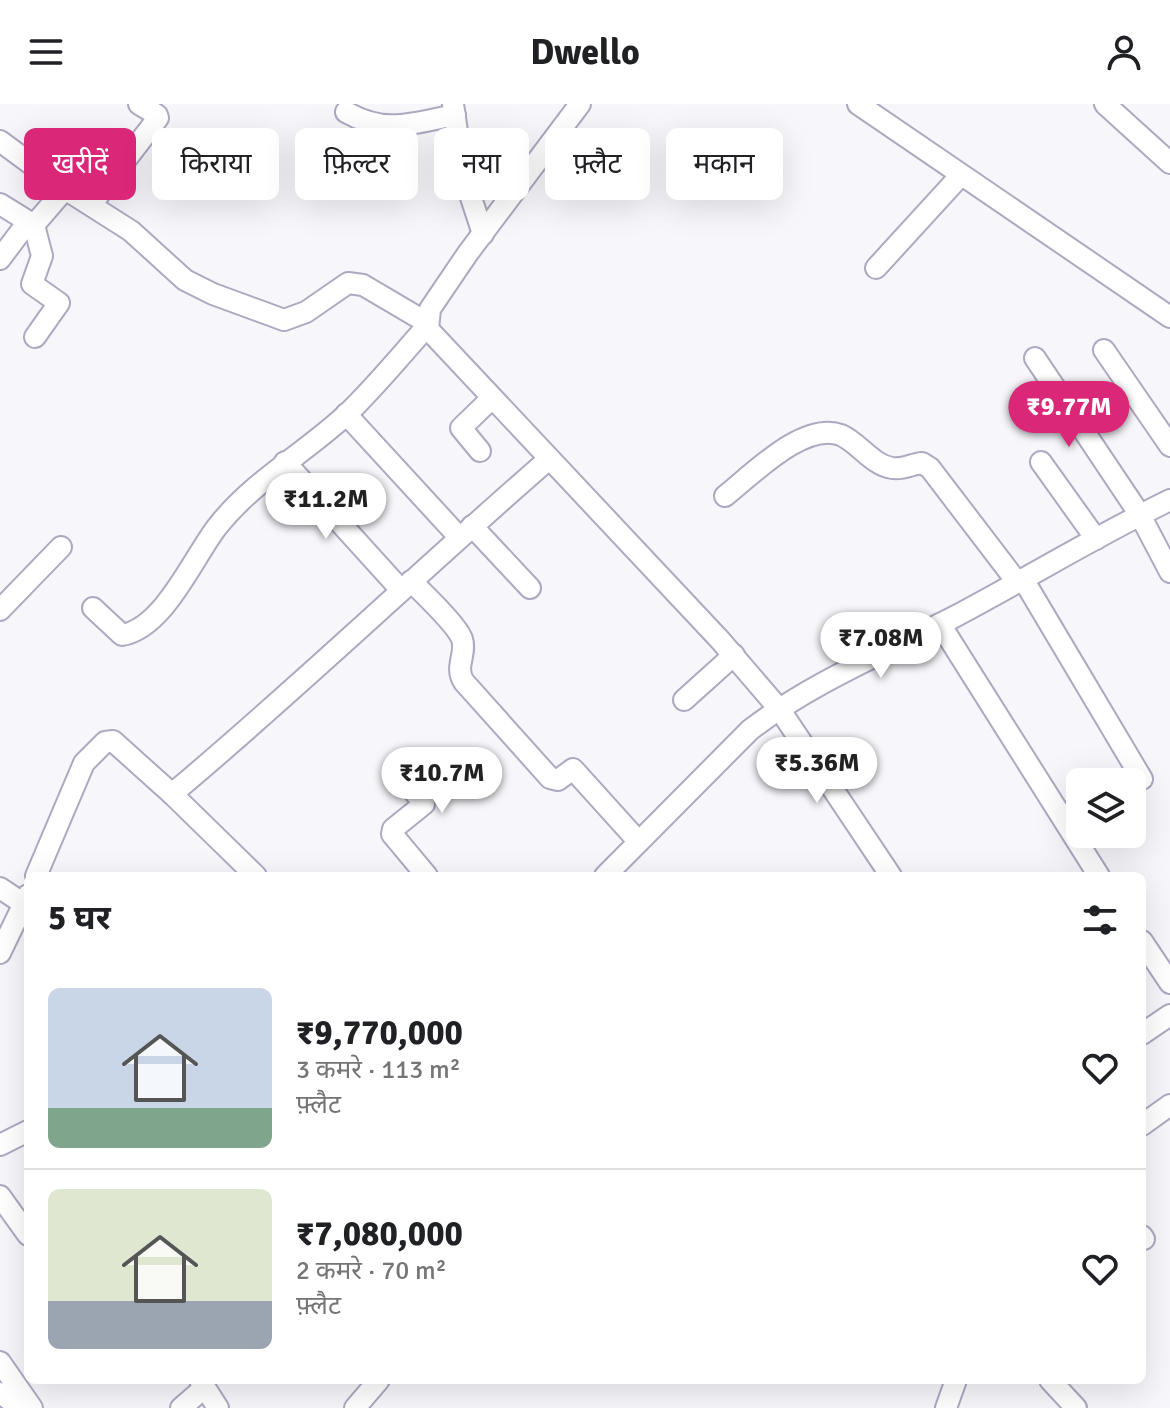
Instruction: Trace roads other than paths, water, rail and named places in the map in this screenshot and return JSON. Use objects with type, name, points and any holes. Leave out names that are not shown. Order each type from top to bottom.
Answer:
[{"type":"street","points":[[91,205],[158,118],[139,104]]},
{"type":"street","points":[[93,608],[122,635],[146,625],[164,606],[218,526],[285,462],[346,414],[428,325],[430,309],[580,104]]},
{"type":"street","points":[[858,104],[1170,317]]},
{"type":"street","points":[[1105,104],[1170,163]]},
{"type":"street","points":[[346,112],[370,124],[389,126],[454,110],[463,173],[483,234]]},
{"type":"street","points":[[0,141],[24,159]]},
{"type":"street","points":[[876,268],[961,175]]},
{"type":"street","points":[[0,259],[54,200]]},
{"type":"street","points":[[83,200],[131,231],[185,280],[269,315],[284,320],[296,317],[353,282],[428,325],[492,398],[734,655],[780,710],[888,872]]},
{"type":"street","points":[[0,204],[30,224],[42,256],[32,284],[59,303],[35,337]]},
{"type":"street","points":[[1104,350],[1170,446]]},
{"type":"street","points":[[1035,358],[1140,515],[1170,572]]},
{"type":"street","points":[[480,451],[461,428],[492,398]]},
{"type":"street","points":[[346,414],[465,531],[530,588]]},
{"type":"street","points":[[725,496],[799,439],[814,434],[840,435],[883,465],[895,469],[922,463],[930,468],[1020,581],[1135,768]]},
{"type":"street","points":[[172,794],[549,459]]},
{"type":"street","points":[[285,462],[406,585],[459,633],[463,645],[459,668],[464,682],[550,778],[558,780],[573,769],[638,841]]},
{"type":"street","points":[[1041,462],[1096,539]]},
{"type":"street","points":[[609,872],[750,730],[770,714],[1170,500]]},
{"type":"street","points":[[0,610],[61,547]]},
{"type":"street","points":[[940,624],[1096,872]]},
{"type":"street","points":[[684,700],[734,655]]},
{"type":"street","points":[[38,872],[84,763],[105,742],[113,741],[252,872]]},
{"type":"street","points":[[402,776],[424,804],[393,829],[392,834],[424,872]]},
{"type":"street","points":[[0,888],[24,898]]},
{"type":"street","points":[[0,953],[24,903]]},
{"type":"street","points":[[1146,947],[1170,983]]},
{"type":"street","points":[[1146,1031],[1170,1015]]},
{"type":"street","points":[[1146,1122],[1169,1106]]},
{"type":"street","points":[[0,1145],[24,1133]]},
{"type":"street","points":[[0,1196],[24,1229]]},
{"type":"street","points":[[0,1362],[32,1408]]},
{"type":"street","points":[[181,1408],[202,1384],[218,1408]]},
{"type":"street","points":[[355,1408],[376,1384]]},
{"type":"street","points":[[946,1408],[955,1384]]},
{"type":"street","points":[[1054,1384],[1076,1408]]},
{"type":"street","points":[[0,1393],[21,1408]]}]
